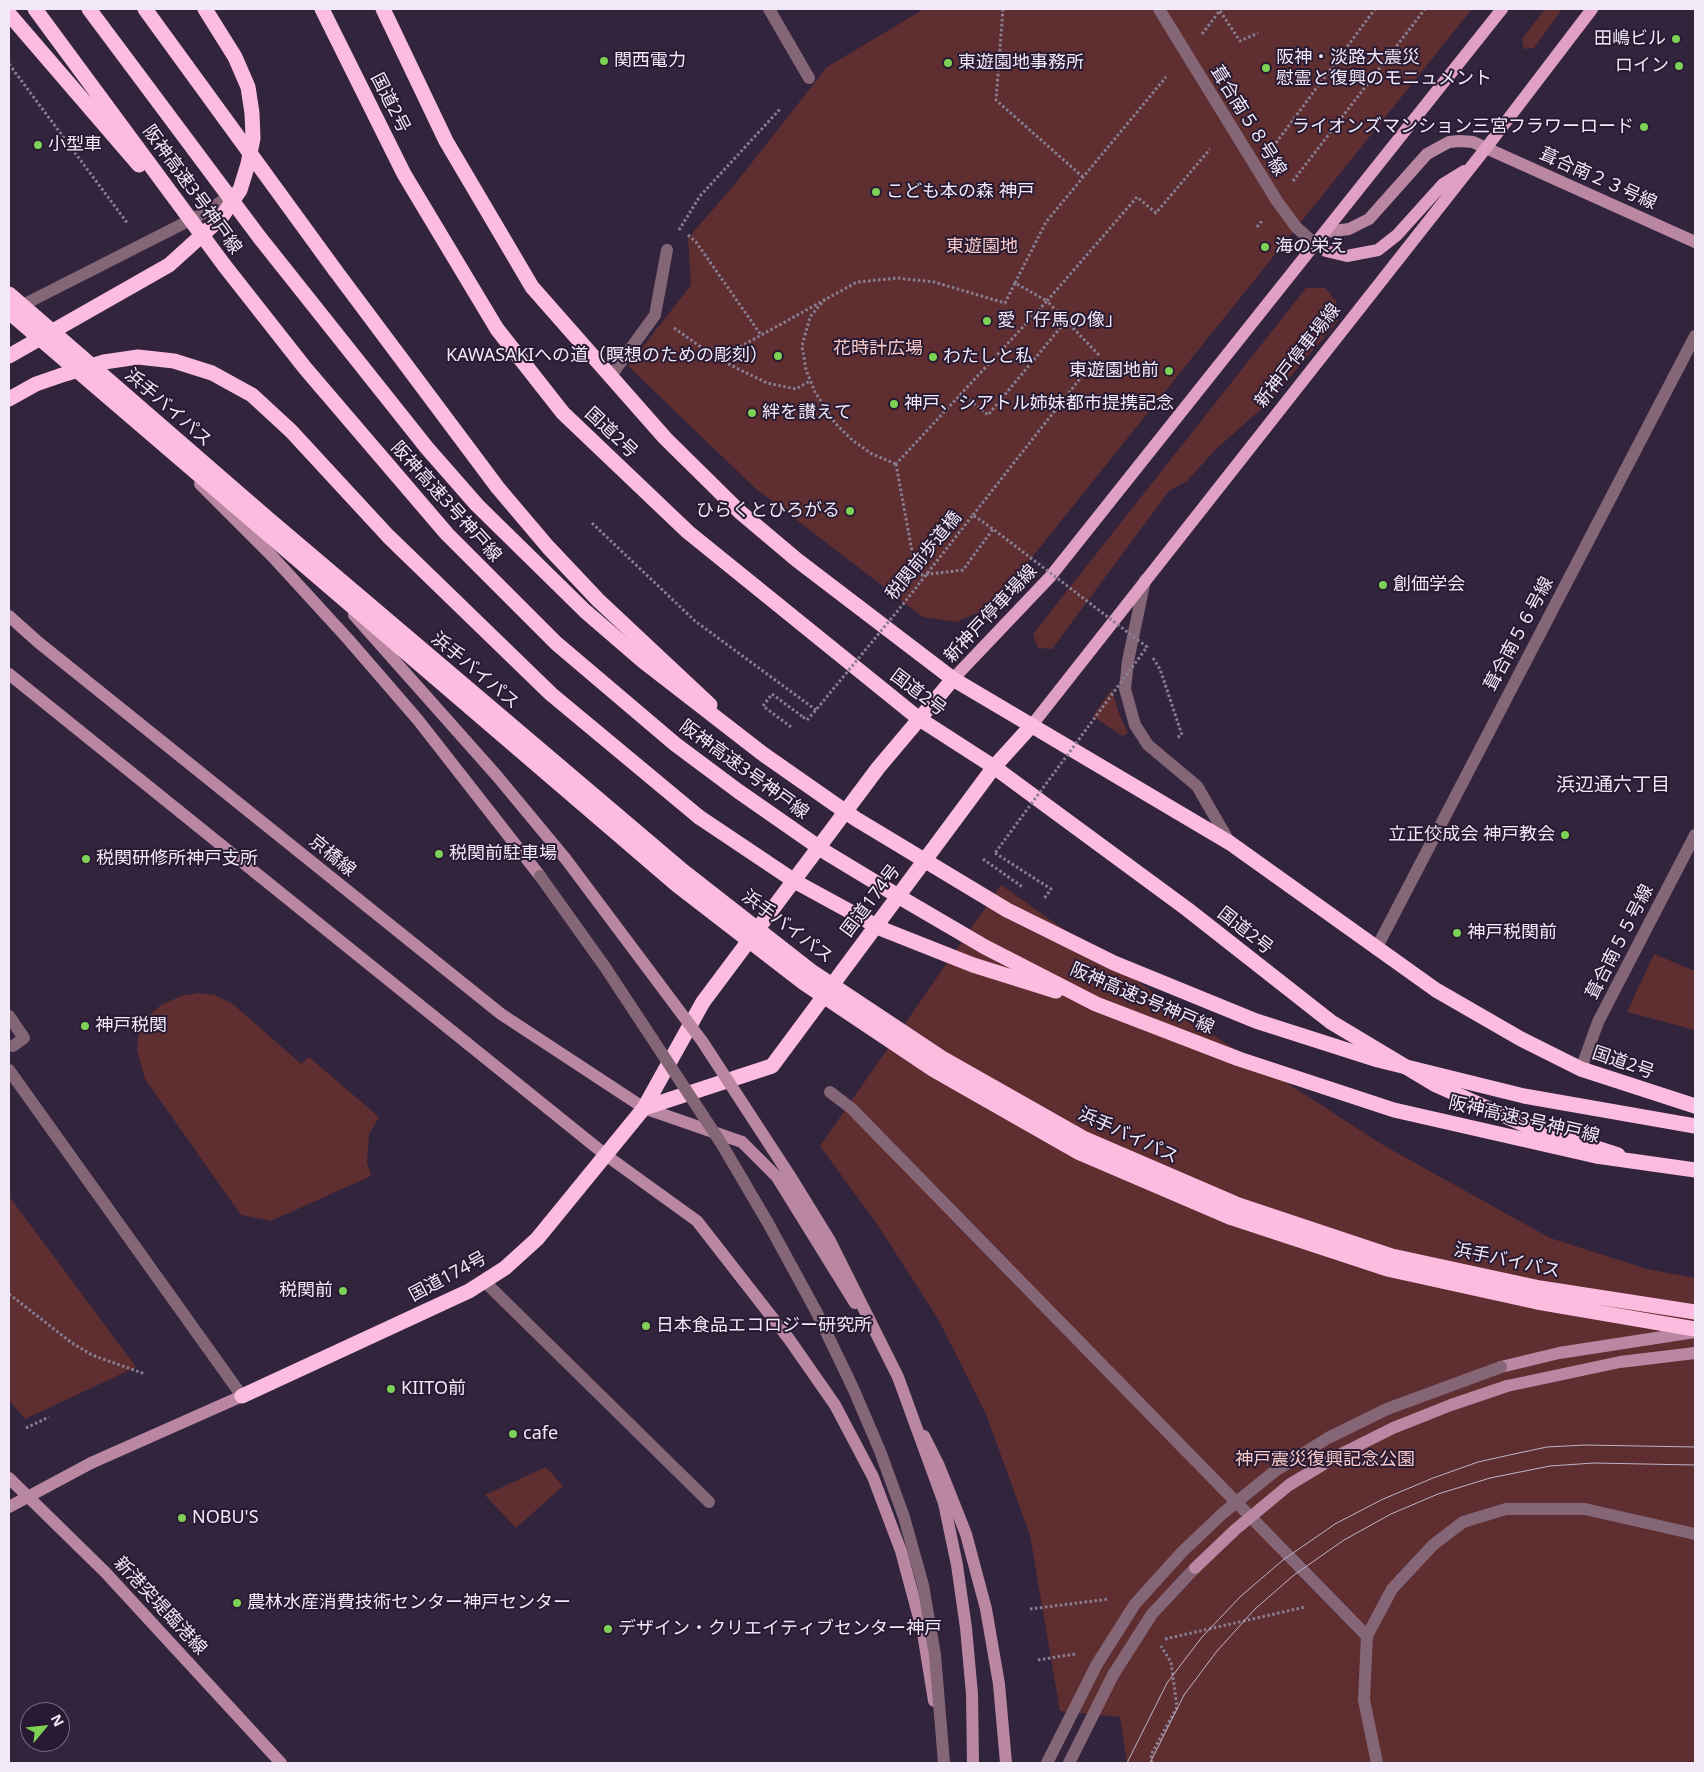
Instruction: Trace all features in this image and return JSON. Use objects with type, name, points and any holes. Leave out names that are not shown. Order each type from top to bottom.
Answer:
[{"type":"highway","name":"阪神高速3号神戸線","points":[[35,9],[224,265],[305,368],[447,534],[556,643],[675,744],[738,791],[827,853],[985,947],[1096,1004],[1239,1059],[1394,1110],[1596,1156],[1695,1171]]},
{"type":"highway","name":"阪神高速3号神戸線","points":[[89,9],[260,238],[426,448],[477,506],[584,611],[702,708],[763,754],[856,819],[1007,910],[1114,963],[1256,1022],[1378,1060],[1524,1096],[1695,1126]]},
{"type":"highway","points":[[145,9],[498,488],[548,547],[598,600],[763,754]]},
{"type":"highway","points":[[12,356],[169,264],[221,218],[240,190],[253,138],[248,87],[236,56],[205,9]]},
{"type":"highway","name":"国道2号","points":[[322,9],[414,190],[497,329],[563,414],[688,532],[918,718],[994,768],[1187,909],[1331,1022],[1436,1085],[1525,1125],[1624,1157],[1695,1171]]},
{"type":"highway","name":"国道2号","points":[[383,9],[446,141],[532,287],[665,438],[740,512],[852,604],[953,679],[1230,843],[1436,990],[1473,1012],[1581,1069],[1695,1106]]},
{"type":"highway","points":[[9,14],[224,265]]},
{"type":"highway","name":"浜手バイパス","points":[[9,294],[266,517],[683,871],[811,971],[942,1058],[1085,1139],[1236,1204],[1392,1256],[1540,1288],[1695,1312]]},
{"type":"highway","name":"浜手バイパス","points":[[9,312],[677,885],[804,983],[934,1070],[1078,1152],[1241,1221],[1386,1269],[1537,1302],[1695,1331]]},
{"type":"highway","points":[[9,391],[104,362],[138,357],[174,361],[212,373],[252,395],[292,431],[388,536],[550,694],[699,817],[796,882],[891,932],[973,965],[1096,1004]]},
{"type":"highway","points":[[9,399],[36,384]]},
{"type":"highway","name":"国道174号","points":[[242,1396],[469,1291],[485,1282],[537,1239],[607,1156],[644,1108],[703,1002],[878,768],[918,718],[953,679]]},
{"type":"highway","name":"国道174号","points":[[644,1108],[772,1066],[994,768],[1032,725]]},
{"type":"main road","name":"新神戸停車場線","points":[[953,679],[1050,577],[1502,9]]},
{"type":"main road","name":"新神戸停車場線","points":[[1032,725],[1486,148],[1592,9]]},
{"type":"main road","points":[[1315,244],[1326,250],[1347,256],[1378,250],[1397,236],[1443,184],[1469,169]]},
{"type":"street","points":[[769,9],[809,78]]},
{"type":"street","name":"葺合南５８号線","points":[[1160,9],[1277,201],[1296,227],[1315,244]]},
{"type":"street","name":"葺合南２３号線","points":[[1325,232],[1348,229],[1369,219],[1419,161],[1437,147],[1448,142],[1472,142],[1695,242]]},
{"type":"street","points":[[9,312],[206,212],[240,190]]},
{"type":"street","points":[[610,377],[655,315],[667,250]]},
{"type":"street","name":"葺合南５６号線","points":[[1376,949],[1695,336]]},
{"type":"street","points":[[148,433],[272,556],[348,639],[418,720],[540,876],[605,967],[721,1143],[768,1223],[816,1311],[854,1388],[880,1450],[901,1508],[923,1586],[936,1655],[942,1763]]},
{"type":"street","points":[[266,517],[439,710],[565,858],[702,1041],[830,1241],[898,1377],[944,1503],[966,1628],[972,1694],[973,1763]]},
{"type":"street","points":[[1146,578],[1128,661],[1125,689],[1135,725],[1148,746],[1197,786],[1230,843]]},
{"type":"street","name":"京橋線","points":[[9,616],[38,642],[501,1014],[644,1108],[742,1142],[777,1177],[835,1268],[869,1326],[939,1466],[966,1534],[986,1609],[996,1665],[1006,1763]]},
{"type":"street","points":[[9,674],[607,1156],[697,1221],[794,1346],[835,1405],[874,1477],[888,1514],[923,1633],[942,1763]]},
{"type":"street","name":"葺合南５５号線","points":[[1581,1069],[1598,1022],[1695,835]]},
{"type":"street","points":[[9,1016],[24,1038],[10,1045]]},
{"type":"street","points":[[9,1070],[242,1396],[91,1463],[9,1508]]},
{"type":"street","points":[[830,1092],[851,1108],[1367,1636]]},
{"type":"street","points":[[485,1282],[709,1502]]},
{"type":"street","points":[[1047,1763],[1097,1664],[1135,1604],[1182,1552],[1223,1513],[1275,1471],[1328,1438],[1387,1409],[1502,1367],[1558,1353],[1695,1331]]},
{"type":"street","points":[[1069,1763],[1113,1675],[1147,1622],[1195,1568],[1236,1528],[1289,1486],[1337,1456],[1393,1428],[1451,1405],[1507,1386],[1620,1362],[1695,1352]]},
{"type":"street","name":"新港突堤臨港線","points":[[9,1478],[105,1572],[281,1763]]},
{"type":"street","points":[[1378,1763],[1364,1700],[1367,1636],[1392,1589],[1433,1545],[1464,1522],[1506,1509],[1585,1509],[1695,1534]]},
{"type":"path","points":[[1003,9],[996,100],[1084,178]]},
{"type":"path","points":[[1272,150],[1375,9]]},
{"type":"path","points":[[1257,227],[1425,9]]},
{"type":"path","points":[[1201,35],[1220,10],[1240,41],[1258,33]]},
{"type":"path","points":[[9,64],[131,229]]},
{"type":"path","points":[[718,359],[857,282],[897,278],[934,282],[1005,303],[1046,222],[1166,76]]},
{"type":"path","points":[[667,250],[700,196],[781,108]]},
{"type":"path","points":[[896,464],[1047,301],[1136,197],[1156,213],[1210,148]]},
{"type":"path","points":[[696,242],[761,335]]},
{"type":"path","points":[[1015,283],[1047,301],[1099,355]]},
{"type":"path","points":[[828,297],[810,317],[804,335],[802,346],[810,381],[828,413],[844,432],[872,454],[896,464]]},
{"type":"path","points":[[655,315],[718,359],[767,383],[796,389],[810,381]]},
{"type":"path","points":[[962,394],[988,415],[1066,321]]},
{"type":"path","points":[[973,515],[1082,376]]},
{"type":"path","points":[[896,464],[913,557]]},
{"type":"path","name":"税関前歩道橋","points":[[791,727],[763,706],[772,694],[807,720],[904,604],[973,515],[1147,647],[996,854],[1051,889],[1043,901],[1036,896]]},
{"type":"path","points":[[592,523],[695,620],[816,710]]},
{"type":"path","points":[[921,576],[963,570],[993,529]]},
{"type":"path","points":[[1160,669],[1179,728]]},
{"type":"path","points":[[983,860],[1028,891]]},
{"type":"path","points":[[9,1294],[72,1343],[92,1355],[145,1374]]},
{"type":"path","points":[[26,1428],[49,1417]]},
{"type":"path","points":[[1157,1641],[1333,1601]]},
{"type":"path","points":[[1038,1660],[1078,1654]]},
{"type":"green space","name":"東遊園地","points":[[924,9],[1472,9],[992,607],[956,622],[923,617],[755,488],[628,366],[691,285],[688,238],[735,184],[827,67]]},
{"type":"green space","points":[[1545,9],[1562,9],[1534,48],[1524,49],[1522,39]]},
{"type":"green space","points":[[1306,288],[1325,288],[1336,301],[1338,321],[1267,404],[1216,449],[1187,481],[1169,491],[1052,649],[1038,648],[1033,634]]},
{"type":"green space","points":[[1112,689],[1118,711],[1128,733],[1122,736],[1093,716]]},
{"type":"green space","name":"神戸震災復興記念公園","points":[[1001,885],[1219,1039],[1383,1145],[1550,1238],[1647,1269],[1695,1278],[1695,1763],[1127,1763],[1120,1717],[1060,1711],[1030,1535],[986,1414],[938,1319],[879,1227],[820,1146]]},
{"type":"green space","points":[[1654,954],[1695,971],[1695,1030],[1627,1012]]},
{"type":"green space","points":[[199,993],[215,995],[233,1004],[301,1064],[309,1057],[379,1117],[369,1135],[367,1162],[371,1176],[271,1221],[241,1215],[145,1079],[137,1050],[139,1032],[146,1018],[161,1005],[181,996]]},
{"type":"green space","points":[[9,1196],[136,1367],[25,1419],[9,1400]]},
{"type":"green space","points":[[546,1467],[563,1486],[516,1528],[485,1495]]},
{"type":"tram line","points":[[1127,1763],[1167,1683],[1202,1637],[1241,1596],[1283,1560],[1335,1524],[1381,1500],[1433,1478],[1478,1462],[1514,1454],[1547,1447],[1585,1445],[1695,1447]]},
{"type":"tram line","points":[[1150,1763],[1184,1695],[1217,1651],[1255,1609],[1294,1575],[1344,1540],[1391,1514],[1438,1494],[1490,1478],[1550,1466],[1594,1463],[1695,1465]]},
{"type":"place","name":"田嶋ビル","points":[[1676,39]]},
{"type":"place","name":"関西電力","points":[[604,61]]},
{"type":"place","name":"東遊園地事務所","points":[[948,63]]},
{"type":"place","name":"ロイン","points":[[1679,66]]},
{"type":"place","name":"阪神・淡路大震災 慰霊と復興のモニュメント","points":[[1266,68]]},
{"type":"place","name":"ライオンズマンション三宮フラワーロード","points":[[1644,127]]},
{"type":"place","name":"小型車","points":[[38,145]]},
{"type":"place","name":"こども本の森 神戸","points":[[876,192]]},
{"type":"place","name":"海の栄え","points":[[1265,247]]},
{"type":"place","name":"愛「仔馬の像」","points":[[987,321]]},
{"type":"place","name":"KAWASAKIへの道（瞑想のための彫刻）","points":[[778,356]]},
{"type":"place","name":"わたしと私","points":[[933,357]]},
{"type":"place","name":"東遊園地前","points":[[1169,371]]},
{"type":"place","name":"神戸、シアトル姉妹都市提携記念","points":[[894,404]]},
{"type":"place","name":"絆を讃えて","points":[[752,413]]},
{"type":"place","name":"ひらくとひろがる","points":[[850,511]]},
{"type":"place","name":"創価学会","points":[[1383,585]]},
{"type":"place","name":"立正佼成会 神戸教会","points":[[1565,835]]},
{"type":"place","name":"税関前駐車場","points":[[439,854]]},
{"type":"place","name":"税関研修所神戸支所","points":[[86,859]]},
{"type":"place","name":"神戸税関前","points":[[1457,933]]},
{"type":"place","name":"神戸税関","points":[[85,1026]]},
{"type":"place","name":"税関前","points":[[343,1291]]},
{"type":"place","name":"日本食品エコロジー研究所","points":[[646,1326]]},
{"type":"place","name":"KIITO前","points":[[391,1389]]},
{"type":"place","name":"cafe","points":[[513,1434]]},
{"type":"place","name":"NOBU'S","points":[[182,1518]]},
{"type":"place","name":"農林水産消費技術センター神戸センター","points":[[237,1603]]},
{"type":"place","name":"デザイン・クリエイティブセンター神戸","points":[[608,1629]]},
{"type":"district","name":"浜辺通六丁目","points":[[1613,786]]},
{"type":"park label","name":"花時計広場","points":[[878,349]]}]
